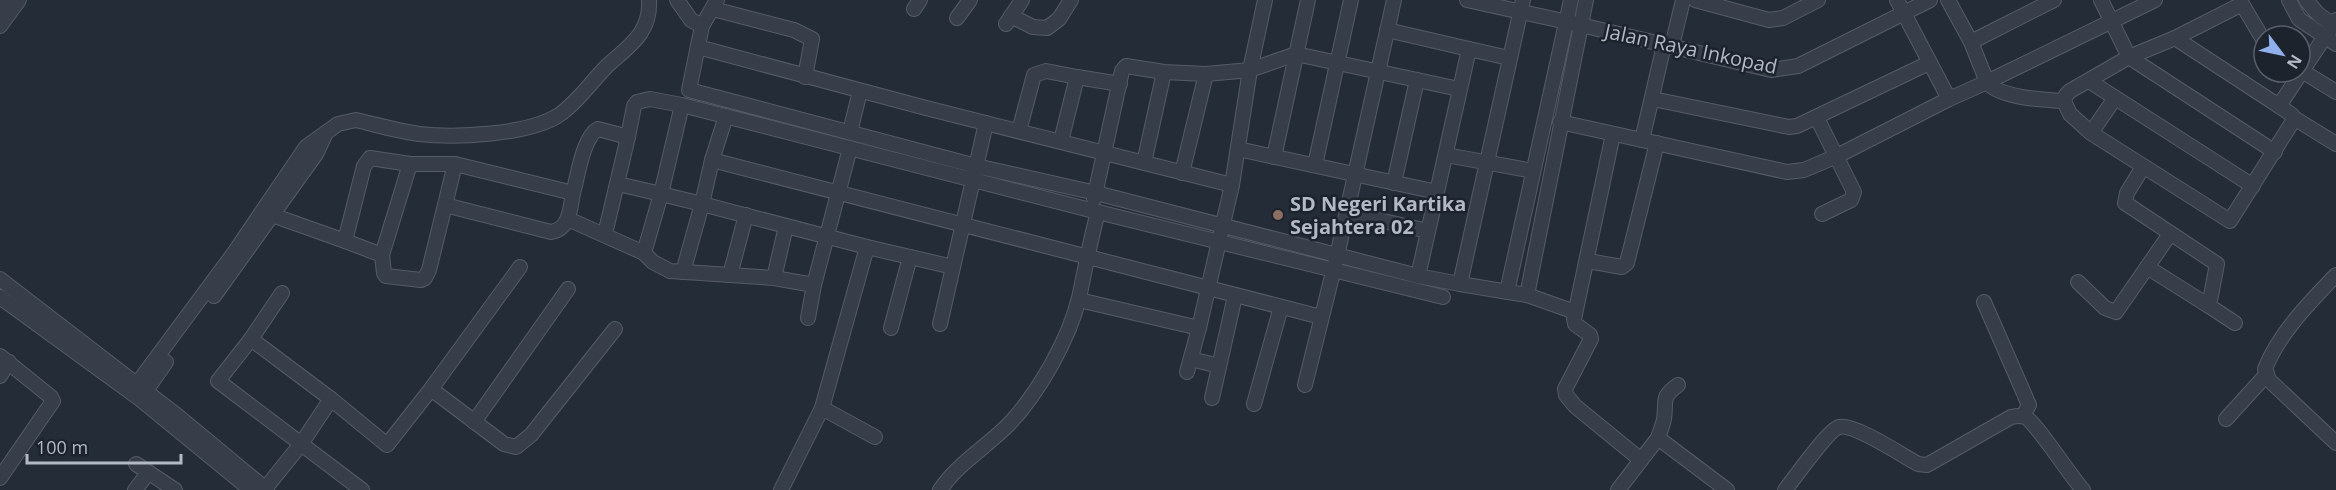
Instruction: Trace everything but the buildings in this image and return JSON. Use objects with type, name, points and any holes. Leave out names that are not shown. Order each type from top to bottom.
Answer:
[{"type":"street","points":[[0,7],[5,0]]},
{"type":"street","points":[[0,26],[20,0]]},
{"type":"street","points":[[139,391],[306,147],[338,124],[356,120],[416,134],[448,136],[515,130],[557,116],[639,38],[649,17],[649,0]]},
{"type":"street","points":[[677,0],[691,20],[702,26]]},
{"type":"street","points":[[957,18],[970,0]]},
{"type":"street","points":[[1022,0],[1009,20],[1033,27],[1047,28],[1059,19],[1071,0]]},
{"type":"street","points":[[1219,366],[1189,365],[1232,185],[1250,70],[1265,0]]},
{"type":"street","points":[[1274,157],[1308,0]]},
{"type":"street","points":[[1315,165],[1351,0]]},
{"type":"street","points":[[1305,385],[1347,213],[1394,0]]},
{"type":"street","points":[[1507,292],[1571,0]]},
{"type":"street","name":"Jalan Raya Inkopad","points":[[1527,296],[1586,0]]},
{"type":"street","points":[[1642,140],[1683,0]]},
{"type":"street","points":[[1695,0],[1769,20],[1783,18],[1818,0]]},
{"type":"street","name":"Jalan Raya Inkopad","points":[[1476,1],[1521,6],[1566,22],[1771,70],[1780,70],[1798,66],[1900,6],[1930,0]]},
{"type":"street","points":[[1948,0],[1971,42],[1987,82],[1995,91],[2064,101]]},
{"type":"street","points":[[1971,42],[2054,0]]},
{"type":"street","points":[[2101,0],[2129,57],[2275,152]]},
{"type":"street","points":[[1560,122],[1787,172],[1804,171],[2155,0]]},
{"type":"street","points":[[2289,0],[2300,19],[2330,40]]},
{"type":"street","points":[[2306,0],[2318,14],[2335,24],[2330,40],[2312,59]]},
{"type":"street","points":[[2254,24],[2241,2],[2175,38],[2129,57],[2070,91],[2064,101],[2070,114],[2091,133],[2230,221],[2275,152],[2294,118]]},
{"type":"street","points":[[805,77],[813,39],[794,30],[715,4],[702,26],[689,90],[850,132],[975,172],[1095,204],[1221,233],[1337,256],[1418,276],[1527,296],[1575,312]]},
{"type":"street","points":[[1460,284],[1521,6]]},
{"type":"street","points":[[1900,6],[1949,99]]},
{"type":"street","points":[[1387,30],[1509,58]]},
{"type":"street","points":[[2175,38],[2336,144]]},
{"type":"street","points":[[698,47],[805,77],[1232,185]]},
{"type":"street","points":[[1418,276],[1469,49]]},
{"type":"street","points":[[940,490],[960,468],[1010,424],[1059,348],[1078,300],[1105,153],[1122,71],[1126,66],[1164,72],[1206,74],[1250,70],[1296,54],[1459,89]]},
{"type":"street","points":[[1653,99],[1789,127],[1797,126],[1929,63]]},
{"type":"street","points":[[1018,131],[1034,75],[1046,71],[1120,84]]},
{"type":"street","points":[[1144,163],[1164,72]]},
{"type":"street","points":[[1182,173],[1206,74]]},
{"type":"street","points":[[1061,141],[1077,77]]},
{"type":"street","points":[[2312,77],[2336,92]]},
{"type":"street","points":[[1394,183],[1417,80]]},
{"type":"street","points":[[2089,81],[2253,186]]},
{"type":"street","points":[[2279,106],[2292,84]]},
{"type":"street","points":[[850,132],[860,91]]},
{"type":"street","points":[[2091,133],[2115,98]]},
{"type":"street","points":[[605,234],[634,106],[637,102],[650,99],[850,148],[975,172]]},
{"type":"street","points":[[644,254],[682,105]]},
{"type":"street","points":[[683,272],[712,160],[726,116]]},
{"type":"street","points":[[1817,118],[1854,196],[1850,201],[1822,214]]},
{"type":"street","points":[[940,324],[986,123]]},
{"type":"street","points":[[445,205],[551,232],[559,231],[568,219],[586,143],[591,133],[598,129],[628,137]]},
{"type":"street","points":[[1613,134],[1588,261],[1575,312],[1575,324],[1590,335],[1591,339],[1567,384],[1566,395],[1575,406],[1641,460]]},
{"type":"street","points":[[139,391],[245,256],[316,154],[325,135]]},
{"type":"street","points":[[1588,261],[1624,267],[1627,263],[1657,143]]},
{"type":"street","points":[[808,318],[814,285],[850,148]]},
{"type":"street","points":[[1238,149],[1437,192]]},
{"type":"street","points":[[1446,155],[1533,171]]},
{"type":"street","points":[[345,241],[364,166],[370,158],[410,164],[454,164],[573,193]]},
{"type":"street","points":[[712,160],[1321,317]]},
{"type":"street","points":[[410,164],[382,255],[386,276],[421,280],[429,270],[454,164]]},
{"type":"street","points":[[2143,167],[2127,193],[2125,203],[2217,264],[2209,306]]},
{"type":"street","points":[[618,184],[953,267]]},
{"type":"street","points":[[1095,204],[1221,233],[1333,271],[1443,297]]},
{"type":"street","points":[[1347,213],[1428,231]]},
{"type":"street","points":[[730,275],[746,215]]},
{"type":"street","points":[[272,216],[382,255]]},
{"type":"street","points":[[568,219],[605,234],[644,254],[666,269],[774,278],[814,285]]},
{"type":"street","points":[[774,278],[786,226]]},
{"type":"street","points":[[2078,282],[2105,308],[2116,312],[2170,234]]},
{"type":"street","points":[[781,490],[822,408],[867,247]]},
{"type":"street","points":[[891,328],[910,257]]},
{"type":"street","points":[[251,339],[331,399],[387,445],[520,267]]},
{"type":"street","points":[[2146,267],[2235,323]]},
{"type":"street","points":[[2336,274],[2284,336],[2265,369],[2269,380],[2336,443]]},
{"type":"street","points":[[0,279],[266,489],[301,444],[331,399]]},
{"type":"street","points":[[474,422],[568,289]]},
{"type":"street","points":[[17,291],[2,302],[139,391],[251,490]]},
{"type":"street","points":[[282,293],[251,339],[218,381],[362,490]]},
{"type":"street","points":[[1212,398],[1235,296]]},
{"type":"street","points":[[1078,300],[1199,328]]},
{"type":"street","points":[[1984,302],[2029,405],[2023,416]]},
{"type":"street","points":[[1254,404],[1281,307]]},
{"type":"street","points":[[431,389],[511,447],[521,444],[615,329]]},
{"type":"street","points":[[0,376],[5,359],[53,401],[0,477]]},
{"type":"street","points":[[2226,419],[2267,374]]},
{"type":"street","points":[[1618,490],[1658,438],[1664,419],[1663,402],[1666,394],[1678,385]]},
{"type":"street","points":[[822,408],[875,437]]},
{"type":"street","points":[[1785,490],[1829,435],[1839,427],[1844,426],[1865,434],[1917,464],[1927,465],[2011,417],[2023,416],[2034,425],[2083,490]]},
{"type":"street","points":[[1658,438],[1727,490]]},
{"type":"street","points":[[136,464],[175,490]]},
{"type":"street","points":[[135,490],[148,473]]},
{"type":"place","name":"SD Negeri Kartika Sejahtera 02","points":[[1278,215]]}]
